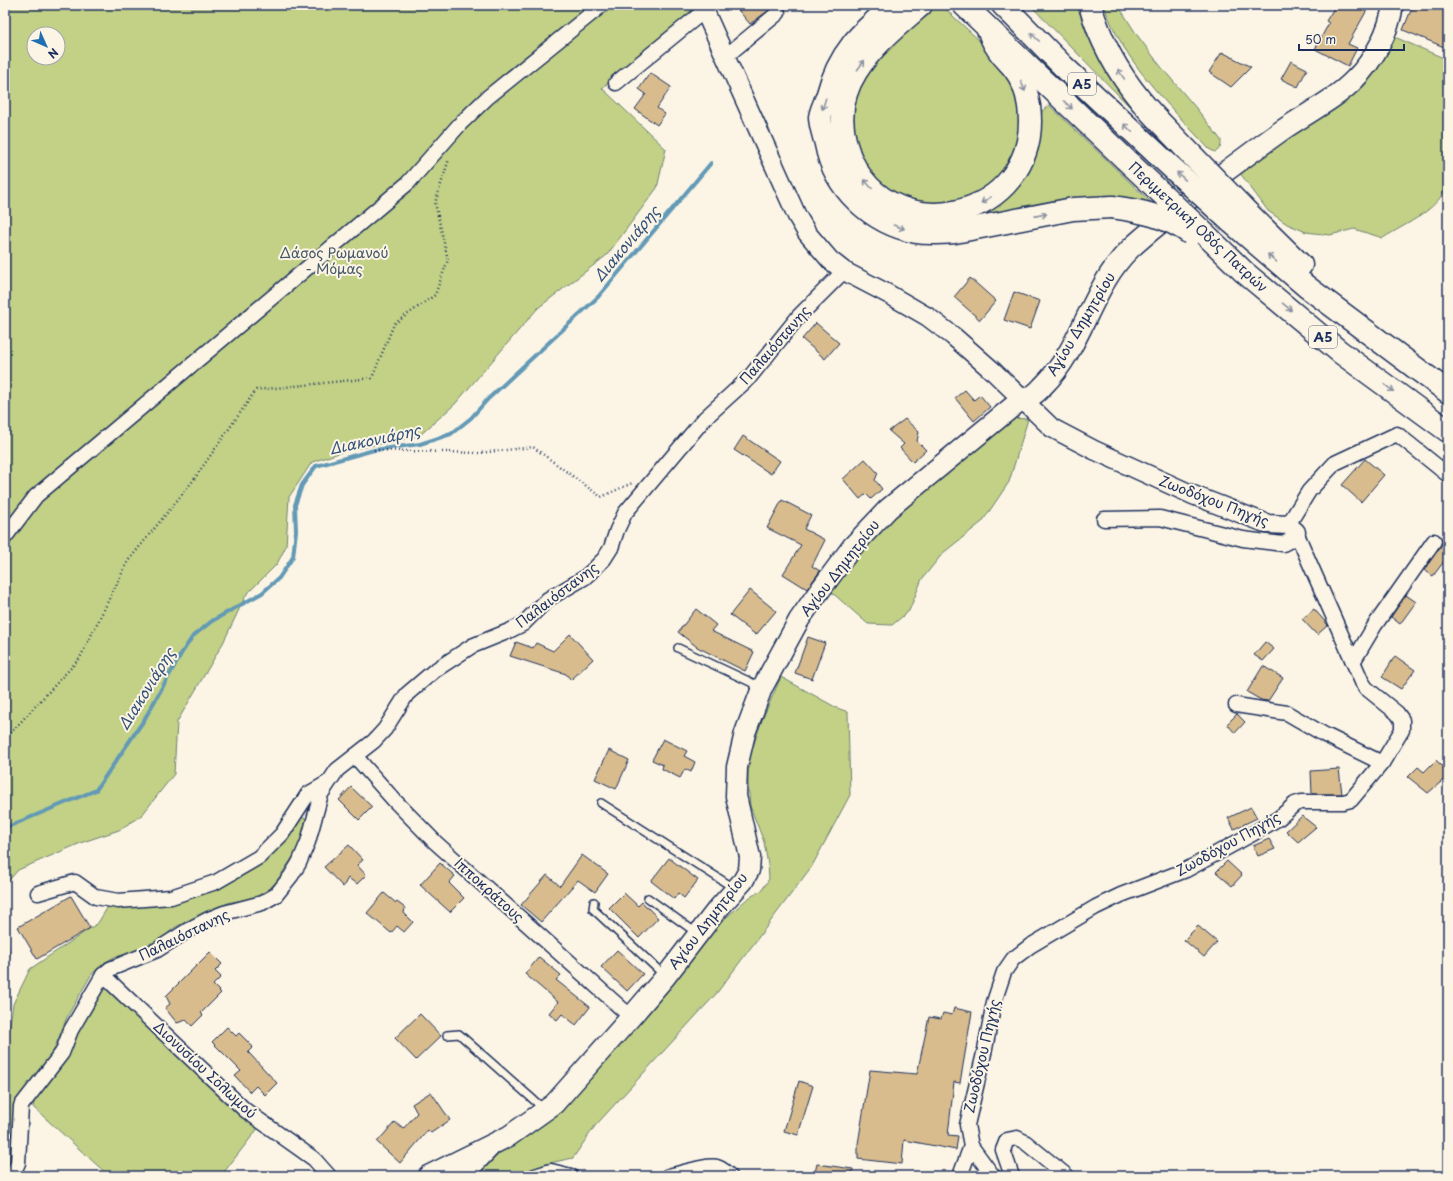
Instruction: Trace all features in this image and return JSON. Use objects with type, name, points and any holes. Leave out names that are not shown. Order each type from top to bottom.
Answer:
[{"type":"highway","points":[[893,5],[852,44],[832,78],[820,117],[828,156],[849,194],[866,210],[902,229],[917,232],[937,233],[955,232],[1073,209],[1112,207],[1158,216],[1172,221],[1201,236]]},
{"type":"highway","points":[[921,5],[892,31],[870,54],[856,73],[848,89],[842,108],[844,139],[849,156],[857,170],[868,185],[879,195],[889,202],[901,207],[916,212],[935,214],[969,208],[986,201],[1001,190],[1014,175],[1022,159],[1029,130],[1029,104],[1022,81],[1014,68],[995,46],[988,30]]},
{"type":"highway","name":"Περιμετρική Οδός Πατρών","points":[[964,5],[988,30],[1125,159],[1201,236],[1340,352],[1448,431]]},
{"type":"highway","points":[[1090,5],[1104,44],[1122,74],[1141,101],[1183,146],[1236,214]]},
{"type":"highway","name":"Περιμετρική Οδός Πατρών","points":[[1006,8],[1090,92],[1157,154],[1236,214],[1307,287],[1380,343],[1448,392]]},
{"type":"main road","name":"Αγίου Δημητρίου","points":[[428,1176],[509,1136],[554,1104],[666,976],[716,911],[737,890],[749,870],[750,864],[750,856],[736,796],[737,767],[745,733],[762,688],[803,614],[831,575],[869,528],[888,508],[909,490],[1022,400],[1033,395],[1048,380],[1061,363],[1099,292],[1123,257],[1152,230],[1230,168],[1355,80],[1377,51],[1387,28],[1393,5]]},
{"type":"street","points":[[5,537],[36,496],[408,183],[460,124],[488,97],[602,5]]},
{"type":"street","points":[[616,83],[703,8]]},
{"type":"street","name":"Ζωοδόχου Πηγής","points":[[703,8],[797,216],[807,233],[830,260],[844,271],[928,317],[976,356],[1052,428],[1112,459],[1186,492],[1268,524],[1294,531],[1364,686],[1397,713],[1402,720],[1402,730],[1382,762],[1351,800],[1343,802],[1301,802],[1294,804],[1279,818],[1254,833],[1186,870],[1121,895],[1096,907],[1030,946],[1013,959],[1004,972],[994,1002],[985,1049],[967,1125],[971,1146]]},
{"type":"street","points":[[725,57],[778,13]]},
{"type":"street","name":"Παλαιόστανης","points":[[12,1176],[18,1163],[21,1106],[62,1053],[71,1030],[103,976],[110,969],[157,950],[209,919],[224,913],[262,903],[272,898],[291,876],[299,863],[308,842],[321,794],[327,783],[338,770],[374,741],[385,729],[407,694],[434,671],[472,646],[523,624],[548,599],[584,578],[594,570],[612,548],[625,513],[705,418],[749,378],[799,316],[844,271]]},
{"type":"street","points":[[1104,519],[1160,518],[1243,539],[1283,544],[1294,531],[1309,491],[1335,463],[1397,434],[1448,475]]},
{"type":"street","points":[[1353,662],[1375,625],[1434,541]]},
{"type":"street","points":[[1236,705],[1287,713],[1325,735],[1382,762]]},
{"type":"street","name":"Ιπποκράτους","points":[[355,756],[394,800],[435,842],[631,1017]]},
{"type":"street","points":[[38,893],[75,882],[96,897],[118,901],[171,897],[216,882],[258,857],[282,834],[308,794],[327,783]]},
{"type":"street","name":"Διονυσίου Σολωμού","points":[[103,976],[245,1110],[314,1159],[329,1176]]},
{"type":"street","points":[[1012,1176],[1004,1150],[1007,1140],[1017,1138],[1025,1142],[1067,1176]]},
{"type":"street","points":[[466,1176],[500,1140]]},
{"type":"street","points":[[960,1176],[971,1146]]},
{"type":"street","points":[[971,1146],[993,1176]]},
{"type":"street","points":[[668,1176],[709,1167],[718,1167],[730,1176]]},
{"type":"street","points":[[535,1176],[551,1171],[571,1176]]},
{"type":"lane","points":[[678,648],[762,688]]},
{"type":"lane","points":[[601,803],[737,890]]},
{"type":"lane","points":[[648,898],[698,934]]},
{"type":"lane","points":[[594,902],[593,910],[666,976]]},
{"type":"lane","points":[[448,1035],[460,1034],[545,1110]]},
{"type":"path","points":[[5,739],[80,658],[128,561],[192,482],[256,390],[372,378],[394,324],[435,295],[448,260],[434,203],[451,153]]},
{"type":"path","points":[[374,450],[479,453],[533,447],[601,497],[636,481]]},
{"type":"green space","name":"Δάσος Ρωμανού - Μόμας","points":[[5,5],[704,5],[602,88],[666,149],[657,188],[607,255],[538,308],[455,404],[419,436],[345,451],[312,462],[289,497],[286,546],[277,564],[246,595],[223,643],[177,722],[174,774],[142,815],[119,830],[83,842],[18,870],[5,885]]},
{"type":"green space","points":[[931,5],[941,5],[994,54],[1014,80],[1021,128],[1011,162],[983,191],[961,203],[937,206],[908,201],[883,186],[862,161],[852,132],[855,90],[863,76]]},
{"type":"green space","points":[[1030,5],[1077,5],[1087,34],[1106,68],[1183,161]]},
{"type":"green space","points":[[1104,5],[1118,5],[1137,35],[1162,68],[1221,140],[1220,147],[1217,151],[1215,152],[1209,149],[1164,100],[1135,64],[1112,26]]},
{"type":"green space","points":[[1390,35],[1448,60],[1448,180],[1445,190],[1439,199],[1422,214],[1383,238],[1354,229],[1330,235],[1306,232],[1287,224],[1268,211],[1237,169],[1324,107]]},
{"type":"green space","points":[[1049,105],[1156,207],[972,218],[997,205],[1017,187],[1025,176],[1035,151],[1041,125],[1042,111]]},
{"type":"green space","points":[[1009,418],[1028,419],[1009,482],[982,522],[943,553],[922,579],[909,611],[892,625],[868,624],[829,590],[879,527]]},
{"type":"green space","points":[[781,677],[837,708],[848,712],[850,795],[812,866],[716,994],[595,1126],[573,1158],[545,1164],[515,1176],[449,1176],[493,1158],[543,1122],[710,932],[747,899],[762,890],[769,879],[768,865],[764,842],[750,806],[748,761],[762,720]]},
{"type":"green space","points":[[302,817],[306,819],[299,848],[276,882],[265,893],[251,899],[231,902],[202,913],[174,928],[158,942],[134,953],[114,957],[104,963],[91,975],[67,1017],[52,1055],[18,1106],[9,1174],[8,1176],[5,1176],[5,1057],[13,1004],[30,969],[98,923],[109,905],[216,886],[298,823]]},
{"type":"green space","points":[[5,932],[10,955],[5,964]]},
{"type":"green space","points":[[115,980],[223,1084],[266,1118],[221,1176],[109,1176],[33,1107],[36,1094],[59,1069],[86,1015],[99,994]]},
{"type":"building","points":[[734,5],[776,5],[750,24]]},
{"type":"building","points":[[1336,5],[1357,5],[1367,10],[1348,44],[1357,48],[1348,66],[1315,49],[1329,23],[1326,21]]},
{"type":"building","points":[[1413,5],[1448,5],[1448,37],[1444,47],[1403,30]]},
{"type":"building","points":[[1222,52],[1251,67],[1231,87],[1209,72]]},
{"type":"building","points":[[1291,61],[1307,69],[1298,87],[1281,79]]},
{"type":"building","points":[[650,73],[671,87],[657,108],[665,114],[657,125],[635,109],[646,94],[639,89]]},
{"type":"building","points":[[970,278],[996,301],[980,320],[954,297]]},
{"type":"building","points":[[1014,292],[1040,301],[1030,329],[1004,320]]},
{"type":"building","points":[[816,323],[839,343],[825,359],[802,339]]},
{"type":"building","points":[[965,390],[974,400],[980,395],[990,407],[974,421],[955,398]]},
{"type":"building","points":[[905,419],[919,432],[917,441],[926,450],[913,462],[900,448],[904,444],[889,431]]},
{"type":"building","points":[[743,436],[780,461],[771,474],[734,450]]},
{"type":"building","points":[[865,459],[878,473],[875,480],[882,489],[871,499],[866,494],[860,499],[843,479]]},
{"type":"building","points":[[1365,459],[1384,475],[1361,502],[1342,485]]},
{"type":"building","points":[[782,500],[811,515],[804,529],[825,540],[812,566],[820,571],[807,589],[783,574],[801,545],[767,528]]},
{"type":"building","points":[[1448,530],[1448,556],[1433,576],[1424,570],[1441,546],[1442,538]]},
{"type":"building","points":[[750,590],[776,611],[756,635],[730,615]]},
{"type":"building","points":[[1406,595],[1416,602],[1400,624],[1391,617]]},
{"type":"building","points":[[696,609],[716,625],[711,631],[754,652],[745,671],[697,647],[678,632]]},
{"type":"building","points":[[1314,609],[1328,625],[1317,635],[1302,619]]},
{"type":"building","points":[[570,634],[593,659],[571,680],[566,674],[510,656],[516,642],[533,648],[536,643],[553,651]]},
{"type":"building","points":[[808,637],[825,643],[812,679],[795,673]]},
{"type":"building","points":[[1265,642],[1274,649],[1263,661],[1254,655]]},
{"type":"building","points":[[1395,656],[1415,670],[1401,689],[1382,677]]},
{"type":"building","points":[[1263,666],[1283,678],[1268,701],[1261,700],[1247,692]]},
{"type":"building","points":[[1237,714],[1245,722],[1235,733],[1227,724]]},
{"type":"building","points":[[663,739],[687,751],[684,756],[695,762],[691,772],[685,769],[680,778],[662,769],[663,765],[652,760]]},
{"type":"building","points":[[609,750],[629,760],[616,789],[595,779]]},
{"type":"building","points":[[1436,760],[1448,772],[1448,776],[1428,793],[1408,777],[1418,767],[1424,772]]},
{"type":"building","points":[[1339,769],[1342,794],[1312,794],[1311,771]]},
{"type":"building","points":[[351,787],[372,807],[359,820],[339,800]]},
{"type":"building","points":[[1251,807],[1257,818],[1234,829],[1228,818]]},
{"type":"building","points":[[1302,816],[1316,827],[1298,842],[1286,831]]},
{"type":"building","points":[[1269,839],[1275,849],[1258,856],[1253,846]]},
{"type":"building","points":[[349,845],[363,860],[357,865],[366,875],[357,884],[348,878],[343,887],[324,867]]},
{"type":"building","points":[[582,855],[608,874],[595,892],[578,880],[541,922],[521,905],[547,875],[560,886]]},
{"type":"building","points":[[669,858],[698,880],[684,898],[678,893],[674,899],[651,881]]},
{"type":"building","points":[[1227,861],[1242,875],[1232,886],[1216,872]]},
{"type":"building","points":[[440,863],[455,876],[449,883],[464,898],[450,912],[420,885]]},
{"type":"building","points":[[384,893],[405,908],[404,913],[413,922],[404,932],[397,926],[391,933],[367,913]]},
{"type":"building","points":[[624,893],[638,906],[642,902],[658,918],[639,938],[609,908]]},
{"type":"building","points":[[71,896],[90,928],[37,959],[18,927]]},
{"type":"building","points":[[1198,926],[1217,942],[1204,957],[1184,940]]},
{"type":"building","points":[[617,950],[643,974],[627,991],[601,967]]},
{"type":"building","points":[[210,952],[222,964],[215,971],[221,977],[213,985],[221,993],[201,1013],[203,1015],[192,1026],[186,1020],[177,1023],[165,1008],[170,1004],[166,996]]},
{"type":"building","points":[[539,957],[561,975],[556,980],[590,1007],[576,1025],[562,1014],[557,1020],[549,1013],[558,1002],[525,974]]},
{"type":"building","points":[[954,1008],[972,1012],[960,1083],[954,1082],[948,1135],[958,1136],[956,1150],[904,1140],[902,1164],[858,1159],[858,1144],[870,1070],[917,1074],[929,1017],[941,1019],[943,1013],[952,1015]]},
{"type":"building","points":[[420,1014],[441,1036],[416,1060],[395,1038]]},
{"type":"building","points":[[227,1027],[236,1036],[239,1033],[253,1047],[248,1052],[277,1083],[265,1095],[256,1086],[250,1092],[235,1076],[241,1071],[212,1042]]},
{"type":"building","points":[[799,1081],[813,1086],[798,1135],[784,1131]]},
{"type":"building","points":[[431,1092],[450,1120],[431,1133],[428,1130],[400,1163],[377,1142],[395,1122],[403,1129],[417,1113],[412,1104]]},
{"type":"building","points":[[817,1164],[853,1169],[852,1176],[814,1176]]},
{"type":"waterway","name":"Διακονιάρης","points":[[5,828],[96,790],[144,720],[181,654],[193,636],[212,621],[262,593],[279,578],[293,557],[296,531],[295,505],[302,485],[316,466],[374,450],[420,444],[451,434],[471,418],[488,399],[598,297],[711,163]]}]
